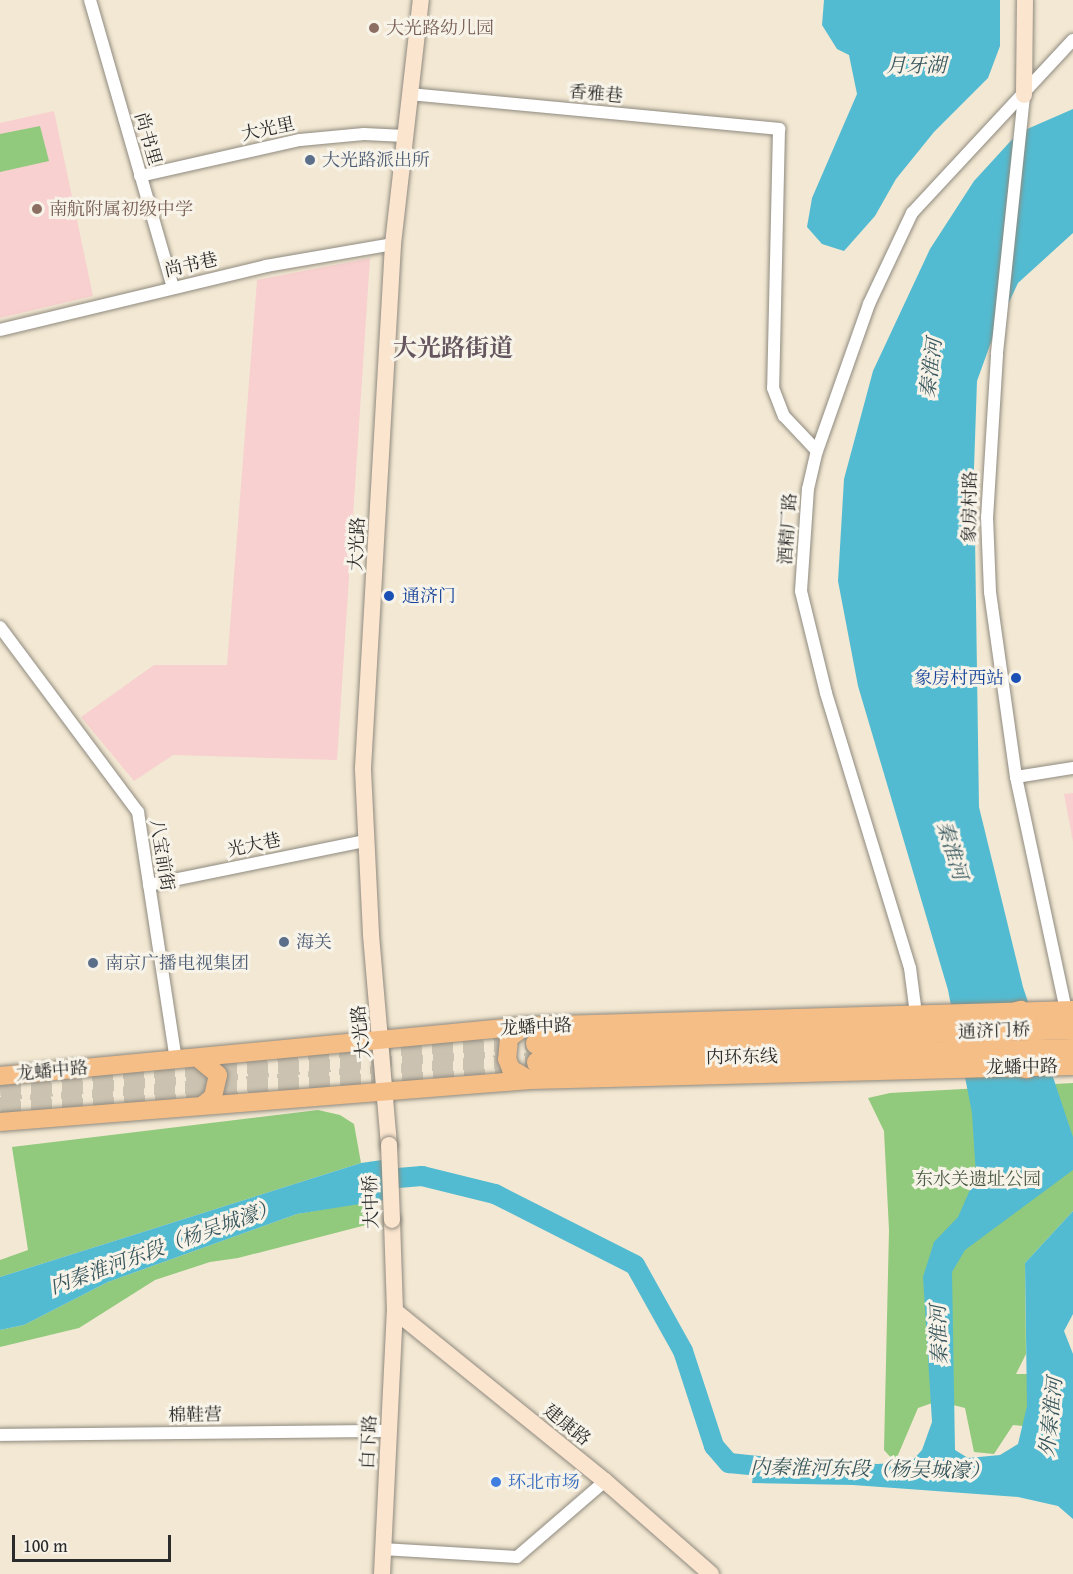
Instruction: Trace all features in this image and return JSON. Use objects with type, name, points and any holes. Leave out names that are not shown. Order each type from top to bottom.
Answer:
[{"type":"highway","points":[[945,1042],[1020,1011]]},
{"type":"highway","points":[[1044,1020],[1071,1016]]},
{"type":"highway","name":"通济门桥","points":[[945,1042],[1044,1020]]},
{"type":"highway","points":[[945,1042],[1026,1067]]},
{"type":"highway","name":"通济门桥","points":[[945,1042],[1052,1058]]},
{"type":"highway","name":"内环东线","points":[[532,1053],[945,1042]]},
{"type":"highway","points":[[1052,1058],[1073,1049]]},
{"type":"main road","points":[[1020,1011],[1044,1020]]},
{"type":"main road","name":"龙蟠中路","points":[[0,1122],[386,1090],[532,1053],[916,1014],[945,1042]]},
{"type":"main road","name":"龙蟠中路","points":[[0,1076],[382,1039],[532,1053]]},
{"type":"main road","points":[[198,1058],[210,1065],[218,1083],[213,1096],[202,1106]]},
{"type":"main road","name":"龙蟠中路","points":[[1026,1067],[1052,1058],[1073,1066]]},
{"type":"street","name":"尚书里","points":[[90,0],[173,287]]},
{"type":"street","name":"大光路","points":[[386,1090],[366,841],[363,768],[393,244],[421,0]]},
{"type":"street","name":"象房村路","points":[[1025,0],[1024,95],[996,355],[987,517],[989,560],[1016,777],[1071,1016]]},
{"type":"street","name":"酒精厂路","points":[[916,1014],[910,968],[826,693],[801,591],[808,489],[817,451],[869,304],[912,213],[1073,40]]},
{"type":"street","name":"香雅巷","points":[[410,94],[779,129],[773,388],[784,416],[817,451]]},
{"type":"street","name":"大光里","points":[[140,176],[300,140],[364,134],[405,136]]},
{"type":"street","name":"尚书巷","points":[[0,330],[173,287],[393,244]]},
{"type":"street","name":"八宝前街","points":[[0,627],[138,812],[176,1060]]},
{"type":"street","points":[[1016,777],[1073,768]]},
{"type":"street","name":"光大巷","points":[[149,885],[366,841]]},
{"type":"street","name":"大中桥","points":[[386,1090],[394,1311]]},
{"type":"street","name":"白下路","points":[[382,1574],[394,1311]]},
{"type":"street","name":"建康路","points":[[394,1311],[604,1481],[711,1574]]},
{"type":"street","name":"棉鞋营","points":[[0,1436],[390,1431]]},
{"type":"street","points":[[382,1550],[517,1557],[604,1481]]},
{"type":"shaded area","name":"南航附属初级中学","points":[[54,111],[93,296],[0,318],[0,123]]},
{"type":"shaded area","points":[[370,258],[337,760],[173,755],[134,781],[81,717],[154,665],[227,665],[257,280]]},
{"type":"shaded area","points":[[1073,793],[1073,842],[1064,794]]},
{"type":"green space","points":[[40,126],[49,161],[0,172],[0,134]]},
{"type":"green space","name":"东水关遗址公园","points":[[1073,1083],[1073,1211],[1025,1263],[1026,1354],[1016,1374],[1073,1374],[1073,1432],[1013,1425],[994,1454],[974,1452],[965,1408],[938,1401],[918,1408],[895,1462],[884,1450],[889,1230],[884,1131],[868,1098],[890,1093]]},
{"type":"green space","points":[[318,1110],[340,1115],[354,1124],[361,1163],[0,1277],[0,1260],[28,1250],[12,1147]]},
{"type":"green space","points":[[365,1202],[370,1224],[238,1258],[210,1262],[155,1280],[79,1328],[0,1347],[0,1330],[24,1325],[108,1282],[297,1214]]},
{"type":"water","name":"月牙湖","points":[[824,0],[1000,0],[1000,46],[988,78],[934,132],[896,179],[875,216],[844,251],[822,244],[807,227],[812,198],[857,94],[849,55],[837,49],[822,25]]},
{"type":"water","points":[[1073,109],[1073,233],[1018,283],[994,334],[977,381],[974,468],[979,807],[1023,987],[1073,1137],[1073,1170],[965,1250],[952,1272],[955,1450],[968,1458],[1000,1455],[1018,1444],[1027,1406],[1025,1263],[1073,1211],[1073,1314],[1064,1331],[1073,1354],[1073,1519],[1058,1506],[1018,1497],[853,1485],[752,1483],[756,1456],[877,1464],[911,1462],[922,1450],[932,1422],[923,1277],[934,1242],[958,1217],[976,1176],[972,1113],[948,990],[858,686],[838,581],[844,479],[873,371],[930,249],[974,181],[1018,133]]},
{"type":"water","points":[[389,1159],[391,1199],[297,1214],[108,1282],[24,1325],[0,1330],[0,1277],[361,1163]]},
{"type":"waterway","name":"内秦淮河东段（杨吴城濠）","points":[[374,1180],[422,1176],[495,1194],[635,1265],[683,1351],[714,1446],[729,1463],[780,1468]]},
{"type":"tunnel","points":[[0,1090],[536,1043]]},
{"type":"tunnel","points":[[0,1107],[537,1062]]},
{"type":"place","name":"大光路幼儿园","points":[[374,28]]},
{"type":"place","name":"大光路派出所","points":[[310,160]]},
{"type":"place","name":"南航附属初级中学","points":[[37,209]]},
{"type":"place","name":"通济门","points":[[389,596]]},
{"type":"place","name":"象房村西站","points":[[1016,678]]},
{"type":"place","name":"海关","points":[[284,942]]},
{"type":"place","name":"南京广播电视集团","points":[[93,963]]},
{"type":"place","name":"环北市场","points":[[496,1482]]},
{"type":"district","name":"大光路街道","points":[[453,348]]},
{"type":"water label","name":"秦淮河","points":[[930,368]]},
{"type":"water label","name":"秦淮河","points":[[953,850]]},
{"type":"water label","name":"秦淮河","points":[[938,1335]]},
{"type":"water label","name":"外秦淮河","points":[[1050,1417]]}]
